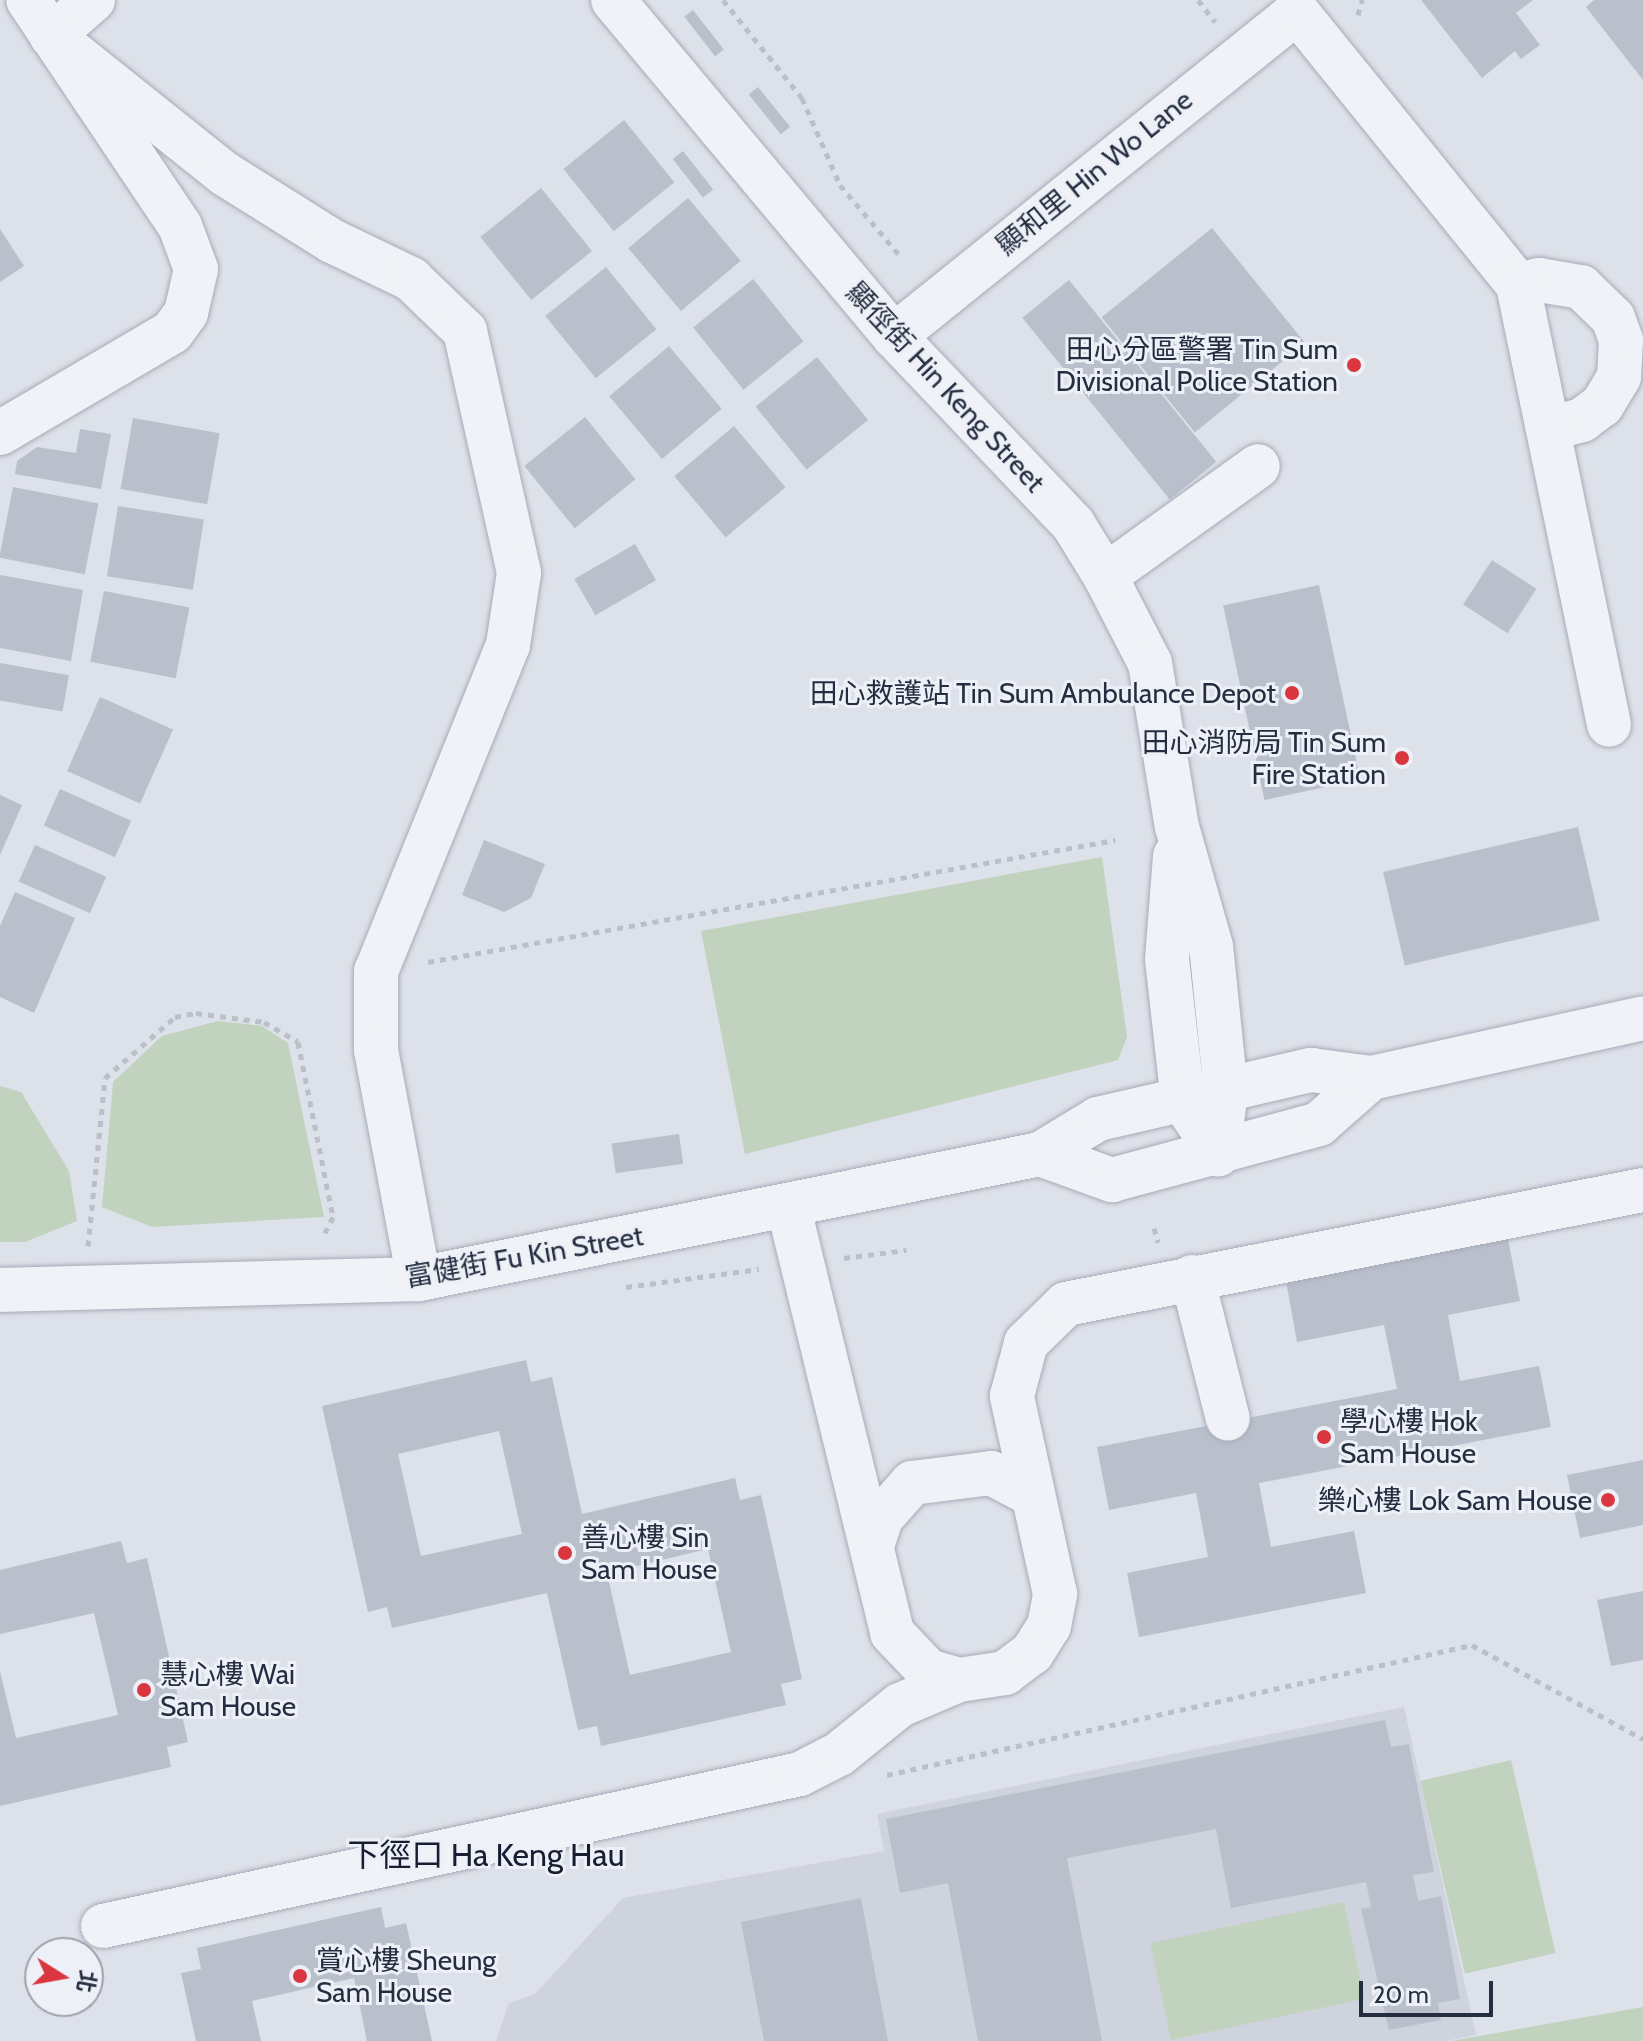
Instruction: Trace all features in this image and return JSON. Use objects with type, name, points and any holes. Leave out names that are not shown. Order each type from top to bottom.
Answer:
[{"type":"street","points":[[0,433],[172,332],[193,292],[193,258],[180,226],[28,0]]},
{"type":"street","points":[[52,36],[93,0]]},
{"type":"street","name":"顯徑街 Hin Keng Street","points":[[613,0],[894,336],[1073,524],[1105,576],[1150,663],[1177,827],[1211,946],[1226,1091],[1218,1154]]},
{"type":"street","name":"顯和里 Hin Wo Lane","points":[[894,336],[1305,6],[1518,285],[1609,725]]},
{"type":"street","points":[[52,36],[225,174],[332,241],[411,279],[465,331],[516,538],[517,609],[376,971],[376,1050],[419,1279]]},
{"type":"street","points":[[1518,285],[1560,280],[1581,287],[1613,318],[1621,340],[1619,377],[1602,405],[1582,420],[1549,429]]},
{"type":"street","points":[[1105,576],[1258,466]]},
{"type":"street","name":"顯徑街 Hin Keng Street","points":[[1177,827],[1167,959],[1183,1101],[1218,1154]]},
{"type":"street","name":"富健街 Fu Kin Street","points":[[0,1290],[419,1279],[1040,1154],[1098,1119],[1311,1070],[1371,1078],[1643,1018]]},
{"type":"street","name":"富健街 Fu Kin Street","points":[[1040,1154],[1112,1180],[1218,1154],[1319,1124],[1371,1078]]},
{"type":"street","points":[[103,1926],[800,1774],[839,1754],[900,1705],[959,1680],[1005,1673],[1032,1653],[1049,1626],[1055,1594],[1012,1396],[1026,1343],[1066,1304],[1643,1190]]},
{"type":"street","points":[[788,1205],[892,1633],[928,1671],[959,1680]]},
{"type":"street","points":[[1192,1277],[1228,1419]]},
{"type":"street","points":[[872,1546],[881,1518],[912,1483],[991,1473],[1033,1495]]},
{"type":"path","name":"顯徑街 Hin Keng Street","points":[[723,0],[802,98],[840,185],[902,258]]},
{"type":"path","points":[[1198,0],[1218,26]]},
{"type":"path","points":[[376,971],[1115,840]]},
{"type":"path","points":[[88,1251],[105,1078],[175,1017],[196,1013],[264,1022],[298,1042],[333,1217],[320,1242]]},
{"type":"path","points":[[871,1778],[1472,1645],[1643,1739]]},
{"type":"shaded area","points":[[1404,1707],[1476,2035],[1446,2041],[496,2041],[509,2003],[535,1994],[623,1898],[884,1851],[877,1814]]},
{"type":"green space","points":[[1102,857],[1127,1037],[1118,1060],[745,1154],[701,931]]},
{"type":"green space","points":[[218,1021],[262,1026],[288,1043],[324,1217],[152,1227],[102,1207],[113,1082],[162,1036]]},
{"type":"green space","points":[[0,1086],[21,1092],[69,1171],[77,1221],[25,1242],[0,1242]]},
{"type":"green space","points":[[1511,1760],[1556,1953],[1465,1974],[1420,1781]]},
{"type":"green space","points":[[1344,1902],[1365,1999],[1171,2040],[1150,1943]]},
{"type":"green space","points":[[1643,2007],[1643,2041],[1451,2041]]},
{"type":"building","points":[[1421,0],[1533,0],[1516,13],[1540,45],[1521,59],[1515,51],[1482,78]]},
{"type":"building","points":[[1594,0],[1643,0],[1643,80],[1586,7]]},
{"type":"building","points":[[693,10],[724,49],[715,56],[684,17]]},
{"type":"building","points":[[758,87],[790,127],[781,134],[749,95]]},
{"type":"building","points":[[624,120],[674,182],[614,231],[563,169]]},
{"type":"building","points":[[683,151],[713,190],[703,198],[673,159]]},
{"type":"building","points":[[541,188],[592,251],[531,300],[480,237]]},
{"type":"building","points":[[688,198],[741,261],[681,311],[628,248]]},
{"type":"building","points":[[1212,228],[1305,343],[1195,432],[1102,317]]},
{"type":"building","points":[[0,229],[24,266],[0,282]]},
{"type":"building","points":[[606,267],[656,329],[596,378],[545,316]]},
{"type":"building","points":[[753,279],[803,341],[744,390],[693,327]]},
{"type":"building","points":[[1069,280],[1216,462],[1170,500],[1022,318]]},
{"type":"building","points":[[669,346],[722,409],[662,459],[609,396]]},
{"type":"building","points":[[817,357],[868,420],[807,470],[756,407]]},
{"type":"building","points":[[585,417],[635,479],[575,528],[524,466]]},
{"type":"building","points":[[133,418],[220,433],[207,504],[120,489]]},
{"type":"building","points":[[734,426],[785,487],[726,537],[674,476]]},
{"type":"building","points":[[80,429],[111,434],[101,489],[15,474],[17,461],[37,447],[76,453]]},
{"type":"building","points":[[13,487],[98,504],[85,574],[0,558]]},
{"type":"building","points":[[118,506],[204,520],[193,590],[107,576]]},
{"type":"building","points":[[635,544],[656,580],[595,615],[574,579]]},
{"type":"building","points":[[1492,560],[1536,589],[1508,633],[1463,604]]},
{"type":"building","points":[[0,575],[83,590],[71,661],[0,648]]},
{"type":"building","name":"田心救護站 Tin Sum Ambulance Depot","points":[[1319,585],[1360,780],[1265,800],[1223,605]]},
{"type":"building","points":[[104,591],[189,608],[176,678],[90,662]]},
{"type":"building","points":[[0,663],[69,675],[63,712],[0,701]]},
{"type":"building","points":[[100,697],[173,730],[140,804],[67,771]]},
{"type":"building","points":[[60,789],[131,821],[115,857],[44,826]]},
{"type":"building","points":[[0,795],[22,805],[0,855]]},
{"type":"building","points":[[1578,827],[1600,921],[1405,966],[1383,872]]},
{"type":"building","points":[[484,840],[545,864],[531,898],[504,912],[462,895]]},
{"type":"building","points":[[35,845],[106,877],[90,913],[19,882]]},
{"type":"building","points":[[15,892],[75,918],[34,1013],[0,997],[0,926]]},
{"type":"building","points":[[679,1134],[683,1164],[616,1173],[612,1143]]},
{"type":"building","name":"學心樓 Hok Sam House","points":[[1508,1239],[1520,1301],[1448,1315],[1460,1381],[1539,1366],[1551,1427],[1259,1483],[1271,1547],[1354,1531],[1366,1593],[1139,1637],[1127,1573],[1208,1557],[1196,1493],[1109,1510],[1097,1447],[1397,1389],[1384,1325],[1297,1342],[1286,1281]]},
{"type":"building","name":"善心樓 Sin Sam House","points":[[526,1360],[531,1382],[552,1377],[582,1514],[735,1478],[740,1500],[761,1495],[802,1679],[781,1684],[786,1705],[601,1746],[597,1726],[578,1730],[547,1593],[392,1628],[387,1607],[368,1612],[322,1406]],"holes":[[[499,1431],[522,1534],[421,1556],[398,1454]],[[708,1549],[731,1652],[630,1675],[607,1573]]]},
{"type":"building","name":"樂心樓 Lok Sam House","points":[[1643,1460],[1643,1525],[1580,1538],[1567,1475]]},
{"type":"building","name":"慧心樓 Wai Sam House","points":[[121,1541],[127,1563],[147,1558],[188,1742],[167,1747],[171,1767],[0,1806],[0,1671],[16,1738],[118,1715],[94,1613],[0,1634],[0,1570]]},
{"type":"building","name":"樂心樓 Lok Sam House","points":[[1643,1591],[1643,1660],[1611,1666],[1597,1600]]},
{"type":"building","points":[[1385,1720],[1391,1747],[1409,1744],[1434,1872],[1413,1875],[1418,1901],[1441,1896],[1460,1999],[1438,2003],[1441,2020],[1389,2030],[1361,1909],[1371,1907],[1366,1882],[1231,1908],[1216,1829],[1067,1858],[1102,2041],[978,2041],[948,1883],[900,1893],[886,1819]]},
{"type":"building","points":[[861,1898],[888,2041],[764,2041],[741,1922]]},
{"type":"building","name":"賞心樓 Sheung Sam House","points":[[381,1907],[385,1928],[406,1923],[432,2041],[367,2041],[354,1978],[252,2001],[261,2041],[196,2041],[181,1973],[201,1969],[197,1948]]},
{"type":"place","name":"田心分區警署 Tin Sum Divisional Police Station","points":[[1354,365]]},
{"type":"place","name":"田心救護站 Tin Sum Ambulance Depot","points":[[1292,693]]},
{"type":"place","name":"田心消防局 Tin Sum Fire Station","points":[[1402,758]]},
{"type":"place","name":"學心樓 Hok Sam House","points":[[1324,1437]]},
{"type":"place","name":"樂心樓 Lok Sam House","points":[[1608,1500]]},
{"type":"place","name":"善心樓 Sin Sam House","points":[[565,1553]]},
{"type":"place","name":"慧心樓 Wai Sam House","points":[[144,1690]]},
{"type":"place","name":"賞心樓 Sheung Sam House","points":[[300,1976]]},
{"type":"district","name":"下徑口 Ha Keng Hau","points":[[486,1855]]}]
